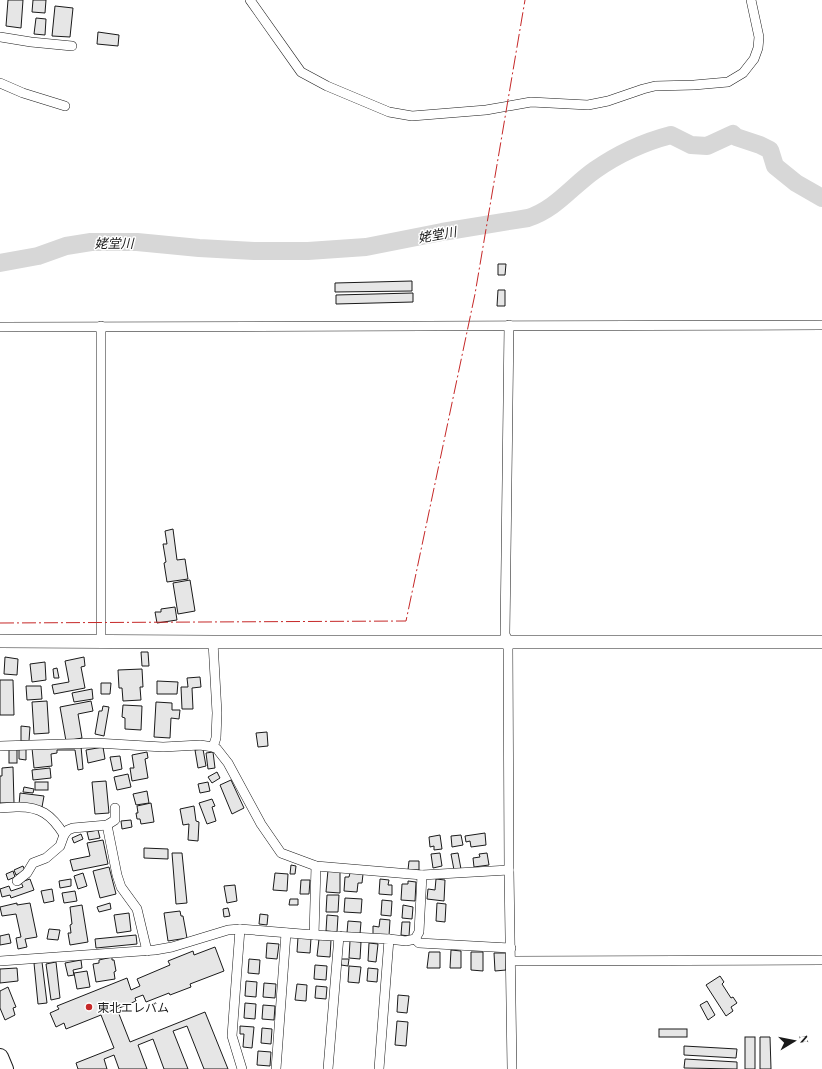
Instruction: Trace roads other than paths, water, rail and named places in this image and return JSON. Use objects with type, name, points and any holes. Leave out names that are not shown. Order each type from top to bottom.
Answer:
[{"type":"highway","points":[[0,1057],[5,1069]]},
{"type":"street","points":[[250,0],[301,72],[327,86],[389,112],[412,116],[486,110],[531,102],[588,104],[608,101],[655,86],[728,82],[743,73],[754,59],[758,48],[759,37],[752,0]]},
{"type":"street","points":[[0,37],[72,46]]},
{"type":"street","points":[[0,83],[23,93],[65,106]]},
{"type":"street","points":[[509,325],[505,634],[508,642],[512,1069]]},
{"type":"street","points":[[0,327],[822,325]]},
{"type":"street","points":[[101,326],[101,642]]},
{"type":"street","points":[[0,641],[822,642]]},
{"type":"street","points":[[212,642],[217,720],[216,738],[213,747]]},
{"type":"street","points":[[0,746],[96,742],[163,747],[200,745],[213,747],[217,749],[228,763],[261,824],[281,853],[316,866],[422,875],[509,870]]},
{"type":"street","points":[[0,808],[18,807],[40,810],[46,813],[58,824],[64,835]]},
{"type":"street","points":[[17,881],[27,873],[33,863],[46,858],[60,846],[64,835],[68,830],[73,828],[107,825],[115,820],[115,808]]},
{"type":"street","points":[[107,825],[117,875],[122,887],[137,909],[147,951]]},
{"type":"street","points":[[314,935],[316,866]]},
{"type":"street","points":[[0,961],[147,951],[172,947],[228,930],[240,929],[406,941],[415,939],[419,932],[422,875]]},
{"type":"street","points":[[240,929],[232,1036],[242,1069]]},
{"type":"street","points":[[276,1069],[286,933]]},
{"type":"street","points":[[328,1069],[339,936]]},
{"type":"street","points":[[380,1069],[388,939]]},
{"type":"street","points":[[415,939],[419,943],[511,948]]},
{"type":"street","points":[[511,961],[822,960]]},
{"type":"waterway","name":"姥堂川","points":[[0,263],[38,256],[66,246],[91,242],[137,242],[199,248],[254,251],[308,251],[366,247],[442,232],[528,218],[547,209],[587,176],[613,159],[641,145],[671,135],[691,145],[707,146],[733,134],[736,137],[760,145],[770,150],[775,166],[796,183],[822,198]]},
{"type":"place","name":"東北エレバム","points":[[89,1007]]}]
